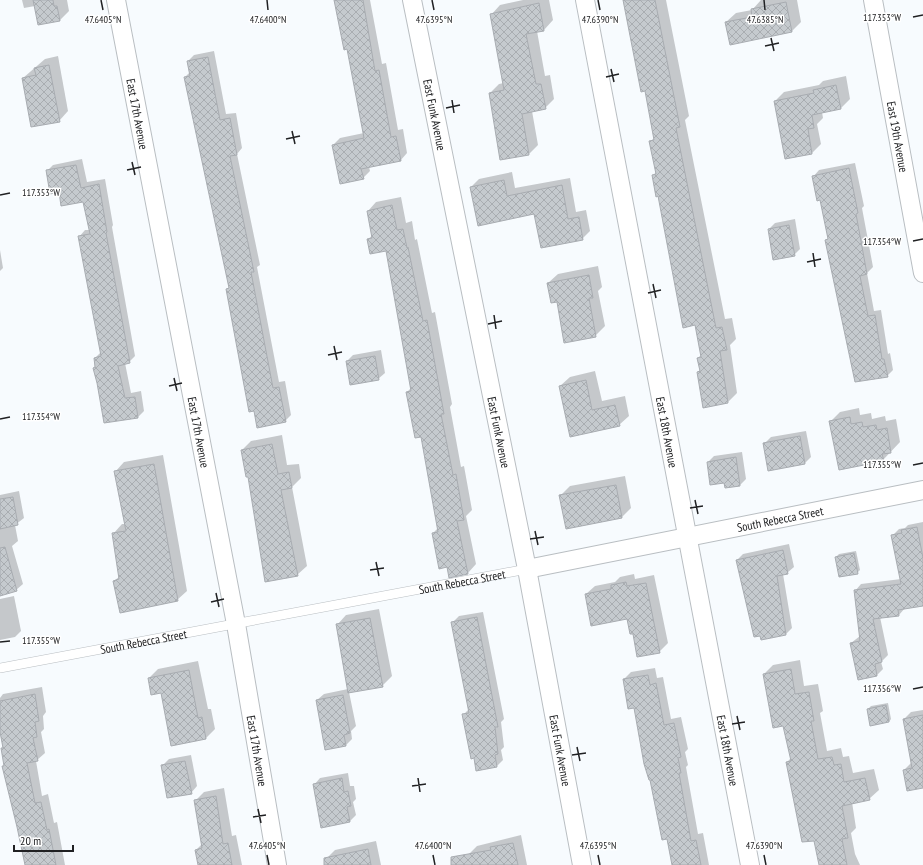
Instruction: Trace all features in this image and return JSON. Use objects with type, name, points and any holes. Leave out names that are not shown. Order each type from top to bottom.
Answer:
[{"type":"street","name":"East 17th Avenue","points":[[116,0],[236,624],[277,865]]},
{"type":"street","name":"East Funk Avenue","points":[[412,0],[527,569],[582,865]]},
{"type":"street","name":"East 18th Avenue","points":[[586,0],[750,865]]},
{"type":"street","name":"East 19th Avenue","points":[[873,0],[923,273]]},
{"type":"street","name":"South Rebecca Street","points":[[527,569],[923,490]]},
{"type":"lane","name":"South Rebecca Street","points":[[0,668],[527,569]]},
{"type":"building","points":[[33,0],[53,0],[54,6],[57,6],[60,21],[38,25]]},
{"type":"building","points":[[334,0],[363,0],[375,71],[379,70],[391,137],[396,136],[401,161],[361,169],[364,179],[340,184],[332,145],[364,138],[347,49],[344,50]]},
{"type":"building","points":[[623,0],[655,0],[680,127],[676,128],[716,328],[722,327],[727,350],[720,351],[728,403],[703,408],[697,372],[700,371],[697,358],[701,357],[695,325],[683,328],[658,196],[656,197],[652,175],[656,174],[649,141],[654,140],[645,91],[641,92]]},
{"type":"building","points":[[786,2],[792,32],[730,45],[725,22],[752,17],[751,9]]},
{"type":"building","points":[[539,3],[544,31],[526,34],[536,84],[541,84],[546,109],[522,114],[529,155],[500,160],[489,93],[504,90],[490,14]]},
{"type":"building","points":[[208,57],[220,120],[230,118],[237,155],[230,156],[254,272],[251,272],[273,388],[279,387],[286,422],[257,428],[254,411],[249,412],[226,289],[229,288],[184,77],[190,76],[187,61]]},
{"type":"building","points":[[49,65],[60,122],[31,127],[22,78],[36,75],[34,68]]},
{"type":"building","points":[[836,85],[841,109],[812,115],[814,128],[808,129],[812,154],[785,159],[774,101],[814,93],[813,90]]},
{"type":"building","points":[[76,165],[81,188],[99,184],[106,233],[130,363],[118,366],[125,398],[135,397],[138,418],[104,423],[93,368],[95,367],[94,358],[101,356],[78,236],[90,234],[83,202],[61,206],[59,192],[50,194],[46,170]]},
{"type":"building","points":[[849,168],[858,213],[856,214],[867,274],[860,276],[868,316],[875,315],[882,359],[884,359],[888,377],[855,382],[825,240],[828,239],[820,200],[817,201],[812,176]]},
{"type":"building","points":[[504,180],[507,196],[562,185],[568,219],[579,217],[583,240],[541,248],[534,214],[478,226],[470,187]]},
{"type":"building","points":[[392,205],[397,230],[403,229],[407,248],[408,247],[423,321],[427,320],[444,414],[441,414],[453,475],[456,474],[464,520],[457,521],[468,574],[449,578],[447,567],[439,569],[432,533],[438,532],[421,437],[415,438],[406,392],[411,391],[386,251],[370,254],[367,239],[372,238],[367,211]]},
{"type":"building","points":[[789,225],[795,256],[773,260],[768,229]]},
{"type":"building","points":[[589,275],[593,298],[589,298],[596,337],[564,343],[557,302],[551,303],[547,283]]},
{"type":"building","points":[[375,356],[379,380],[350,385],[346,361]]},
{"type":"building","points":[[586,380],[592,410],[615,405],[620,426],[570,437],[559,386]]},
{"type":"building","points":[[850,417],[851,424],[862,422],[863,427],[876,425],[877,430],[887,428],[891,453],[882,454],[884,461],[839,470],[829,421]]},
{"type":"building","points":[[800,436],[805,464],[768,471],[763,443]]},
{"type":"building","points":[[272,444],[278,474],[289,472],[292,488],[281,490],[298,576],[265,582],[248,477],[246,477],[241,450]]},
{"type":"building","points":[[736,457],[740,486],[725,488],[724,483],[710,485],[707,462]]},
{"type":"building","points":[[154,464],[178,601],[120,613],[113,581],[119,579],[112,533],[126,531],[114,471]]},
{"type":"building","points":[[616,485],[622,518],[566,529],[559,495]]},
{"type":"building","points":[[13,497],[18,525],[0,529],[0,499]]},
{"type":"building","points":[[917,527],[923,558],[923,606],[898,610],[899,616],[873,619],[882,662],[875,664],[877,676],[858,680],[850,643],[860,641],[854,590],[901,584],[891,535],[902,533],[901,530]]},
{"type":"building","points":[[5,547],[17,591],[0,596],[0,548]]},
{"type":"building","points":[[783,550],[788,574],[777,576],[786,635],[761,640],[760,636],[754,637],[736,560]]},
{"type":"building","points":[[854,553],[858,574],[839,577],[835,557]]},
{"type":"building","points":[[626,582],[627,586],[646,583],[660,653],[637,657],[633,634],[630,634],[627,619],[591,626],[585,594],[611,589],[611,585]]},
{"type":"building","points":[[477,617],[498,727],[495,727],[498,754],[495,755],[497,767],[476,771],[474,758],[471,759],[462,714],[469,713],[451,622]]},
{"type":"building","points":[[370,618],[383,687],[348,693],[336,624]]},
{"type":"building","points":[[791,669],[795,694],[809,692],[814,721],[811,721],[818,759],[832,757],[834,765],[841,764],[844,782],[865,778],[870,800],[842,806],[848,838],[842,839],[847,865],[819,865],[814,841],[802,842],[786,762],[791,761],[783,726],[773,728],[763,674]]},
{"type":"building","points":[[189,670],[198,718],[202,717],[206,739],[171,746],[161,693],[151,695],[148,678]]},
{"type":"building","points":[[648,675],[650,685],[656,683],[664,725],[674,723],[681,757],[678,758],[681,773],[679,773],[691,841],[696,840],[701,865],[672,865],[667,839],[662,840],[650,780],[644,764],[634,708],[628,709],[623,679]]},
{"type":"building","points":[[35,694],[39,721],[35,722],[37,737],[33,738],[38,761],[27,763],[35,803],[41,802],[47,830],[49,829],[56,865],[25,865],[2,766],[4,766],[0,732],[0,701]]},
{"type":"building","points":[[343,695],[350,733],[344,735],[346,746],[325,750],[316,700]]},
{"type":"building","points":[[886,705],[889,722],[870,726],[867,709]]},
{"type":"building","points":[[923,715],[923,788],[907,791],[903,770],[912,768],[903,719]]},
{"type":"building","points":[[185,761],[192,794],[167,798],[161,765]]},
{"type":"building","points":[[342,778],[344,792],[348,791],[351,806],[347,807],[350,822],[321,828],[313,784]]},
{"type":"building","points":[[216,796],[223,844],[228,843],[232,865],[198,865],[195,850],[202,848],[194,800]]},
{"type":"building","points":[[513,843],[518,865],[451,865],[451,857],[491,850],[490,847]]},
{"type":"building","points":[[368,849],[371,865],[324,865],[324,858]]}]
